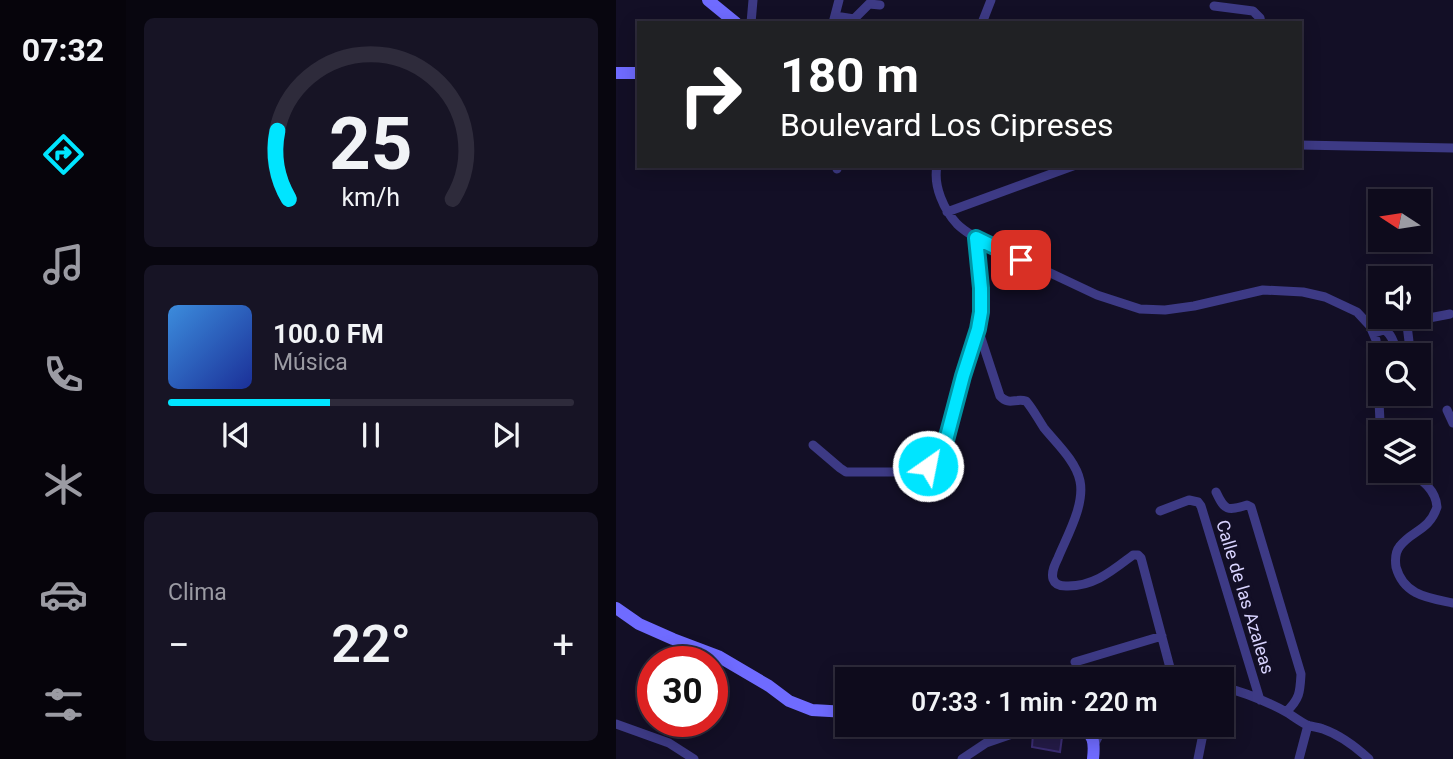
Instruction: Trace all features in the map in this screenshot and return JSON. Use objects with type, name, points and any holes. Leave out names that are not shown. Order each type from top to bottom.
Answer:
[{"type":"street","points":[[708,0],[734,21]]},
{"type":"street","points":[[751,21],[753,0]]},
{"type":"street","points":[[839,0],[834,19],[854,19],[869,4],[880,5]]},
{"type":"street","points":[[983,21],[991,0]]},
{"type":"street","points":[[1214,6],[1253,11],[1261,21]]},
{"type":"street","points":[[1252,21],[1253,11]]},
{"type":"street","points":[[616,73],[637,73]]},
{"type":"street","points":[[1302,145],[1453,148]]},
{"type":"street","points":[[937,168],[936,183],[947,212],[959,226],[976,238],[1097,295],[1140,309],[1165,310],[1263,290],[1303,292],[1325,297],[1357,312],[1374,333],[1380,420]]},
{"type":"street","points":[[947,212],[1068,168]]},
{"type":"street","points":[[813,445],[846,472],[912,472],[938,459],[944,448],[981,312],[976,238]]},
{"type":"street","points":[[1374,333],[1387,331],[1398,351],[1403,354],[1410,347],[1408,323],[1450,313]]},
{"type":"street","points":[[978,329],[1000,396],[1004,401],[1026,401],[1074,465],[1080,478],[1080,503],[1054,567],[1053,580],[1062,586],[1093,582],[1133,555],[1138,555],[1170,667]]},
{"type":"street","points":[[1447,410],[1453,423]]},
{"type":"street","points":[[1425,483],[1434,493],[1437,507],[1430,520],[1398,548],[1397,570],[1404,583],[1418,594],[1453,603]]},
{"type":"street","points":[[1216,492],[1226,508],[1247,505],[1251,507],[1301,674],[1295,703],[1286,712]]},
{"type":"street","name":"Calle de las Azaleas","points":[[1160,511],[1189,500],[1198,502],[1201,506],[1260,700]]},
{"type":"street","points":[[616,608],[639,624],[719,656],[789,701],[812,710],[835,711]]},
{"type":"street","points":[[1075,662],[1162,636]]},
{"type":"street","points":[[1234,690],[1286,712],[1308,725],[1334,734],[1369,759]]},
{"type":"street","points":[[616,724],[669,744],[694,759]]},
{"type":"street","points":[[1299,759],[1308,725]]},
{"type":"street","points":[[962,759],[986,743],[1003,737]]},
{"type":"street","points":[[1089,737],[1093,759]]},
{"type":"street","points":[[1198,759],[1202,737]]},
{"type":"building","points":[[1033,737],[1062,737],[1060,752],[1032,747]]},
{"type":"route","points":[[928,466],[938,459],[944,448],[978,329],[981,288],[976,238],[1021,260]]}]
